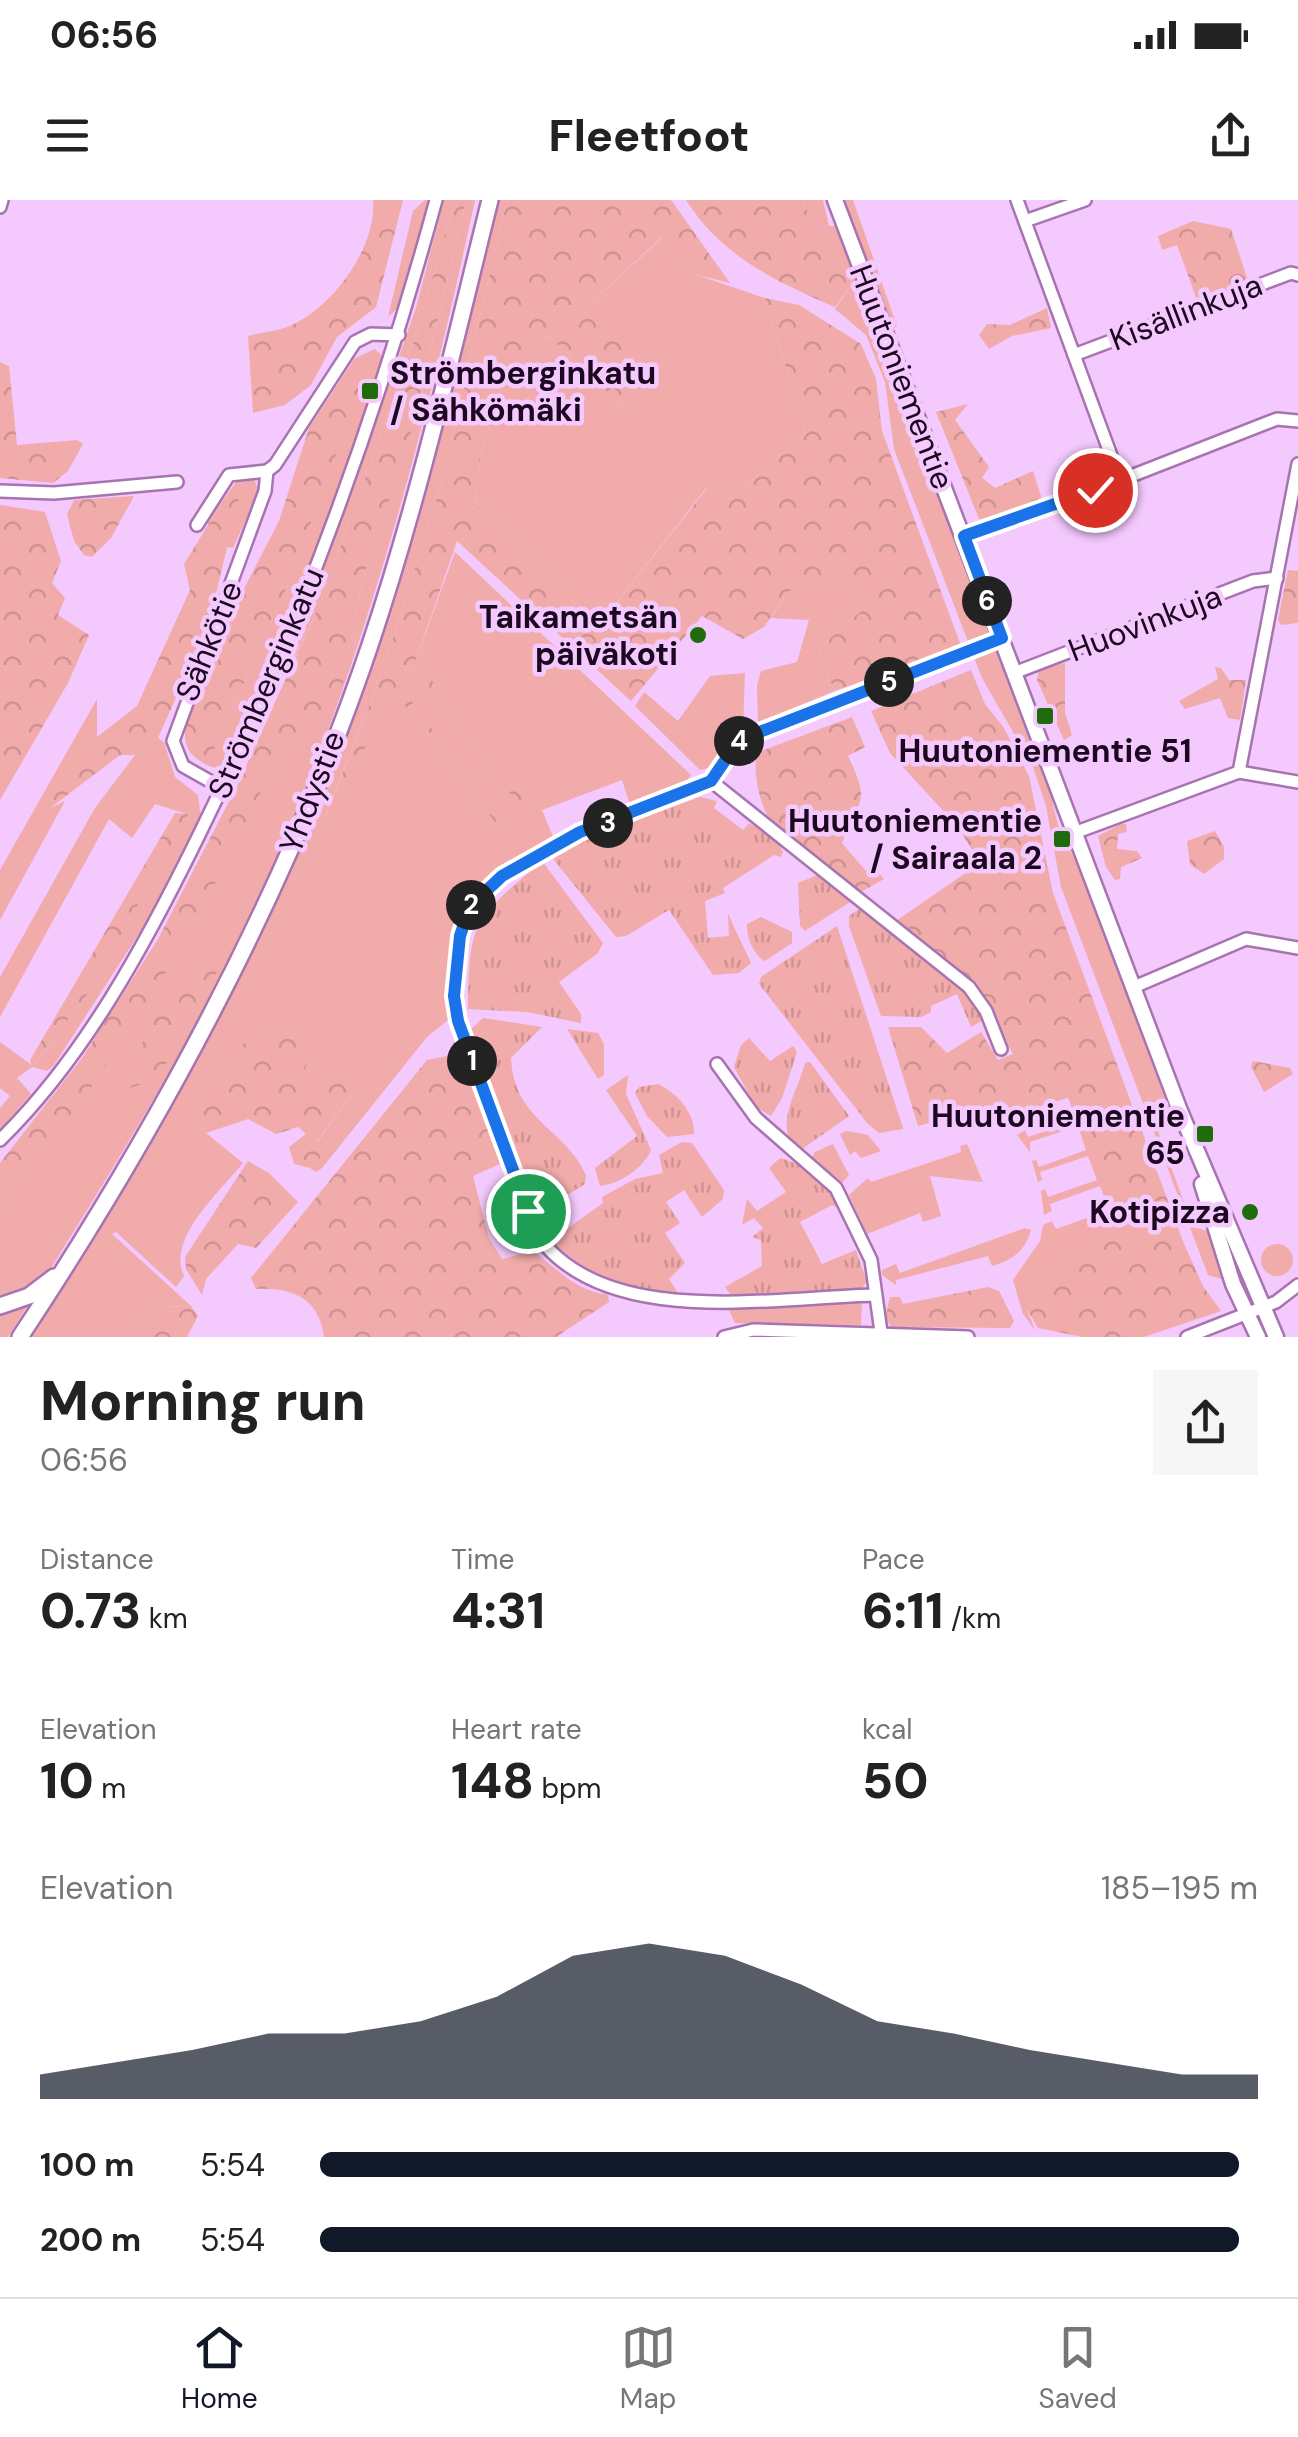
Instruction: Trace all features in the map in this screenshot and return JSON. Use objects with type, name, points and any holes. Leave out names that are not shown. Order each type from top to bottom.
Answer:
[{"type":"highway","name":"Yhdystie","points":[[20,1337],[159,1115],[286,860],[370,646],[432,435],[490,200]]},
{"type":"highway","points":[[0,1306],[29,1296],[66,1268]]},
{"type":"main road","name":"Huutoniementie","points":[[835,201],[1180,1111],[1276,1337]]},
{"type":"main road","name":"Huutoniementie","points":[[1180,1111],[1231,1278],[1258,1337]]},
{"type":"street","points":[[0,207],[2,200]]},
{"type":"street","name":"Strömberginkatu","points":[[0,1149],[106,1003],[159,915],[287,648],[399,335],[436,200]]},
{"type":"street","points":[[1017,200],[1120,480]]},
{"type":"street","points":[[1025,221],[1085,200]]},
{"type":"street","name":"Kisällinkuja","points":[[1074,355],[1291,273],[1298,274]]},
{"type":"street","points":[[197,525],[229,475],[267,471],[355,342],[371,334],[399,335]]},
{"type":"street","points":[[964,536],[1277,419],[1298,421]]},
{"type":"street","points":[[1240,772],[1298,464]]},
{"type":"street","name":"Sähkötie","points":[[222,788],[183,766],[173,741],[178,719],[222,616],[264,492],[267,471]]},
{"type":"street","points":[[0,491],[54,494],[176,482]]},
{"type":"street","name":"Huovinkuja","points":[[1014,673],[1254,581],[1277,578]]},
{"type":"street","points":[[876,1294],[664,1300],[618,1292],[557,1258],[537,1235],[458,1021],[454,996],[458,951],[470,906],[502,876],[580,832],[711,781],[739,740],[1002,638]]},
{"type":"street","points":[[1074,833],[1240,772],[1298,782]]},
{"type":"street","points":[[711,781],[969,986],[986,1011],[1001,1050]]},
{"type":"street","points":[[1134,988],[1246,939],[1298,948]]},
{"type":"street","points":[[717,1064],[756,1118],[836,1188],[861,1234],[881,1332]]},
{"type":"street","name":"Strömberginkatu","points":[[0,1140],[14,1127]]},
{"type":"street","points":[[1191,1336],[1263,1308],[1298,1285]]},
{"type":"street","points":[[724,1337],[752,1330],[968,1337]]},
{"type":"green space","points":[[373,200],[403,200],[376,307],[337,337],[311,385],[285,405],[253,413],[248,336],[294,324],[338,288],[361,254]]},
{"type":"green space","points":[[425,200],[431,200],[403,303],[388,317],[413,211]]},
{"type":"green space","points":[[444,200],[455,200],[415,338],[319,606],[286,676],[416,308]]},
{"type":"green space","points":[[455,200],[466,200],[410,438],[363,578],[354,619],[356,648],[328,723],[311,741],[279,755],[213,888],[153,995],[66,1125],[0,1201],[0,1163],[82,1058],[158,939],[236,788],[319,606],[415,338]]},
{"type":"green space","points":[[466,200],[475,200],[417,445],[370,606],[344,686],[284,843],[224,971],[156,1095],[8,1337],[0,1337],[0,1201],[84,1095],[120,1042],[187,932],[279,755],[311,741],[356,648],[354,619],[363,578],[410,438]]},
{"type":"green space","points":[[495,200],[507,200],[440,488],[383,670],[324,820],[395,692],[504,834],[401,687],[412,665],[528,815],[416,660],[455,552],[691,775],[683,785],[630,805],[622,780],[542,810],[554,839],[504,871],[467,906],[448,1020],[427,1037],[316,1172],[310,1168],[319,1158],[317,1142],[354,1091],[325,1077],[302,1077],[281,1028],[235,1048],[228,1064],[210,1080],[194,1114],[206,1133],[243,1163],[189,1231],[180,1261],[184,1276],[176,1287],[116,1232],[112,1234],[191,1306],[161,1307],[129,1337],[31,1337],[123,1191],[208,1040],[318,807],[371,661],[411,531]]},
{"type":"green space","points":[[507,200],[671,200],[730,283],[697,275],[661,238],[586,307],[653,370],[621,405],[549,336],[501,385],[481,453],[475,502],[598,626],[708,487],[730,499],[806,434],[765,298],[799,305],[861,344],[876,379],[882,431],[961,646],[834,691],[819,648],[860,612],[849,579],[833,572],[789,591],[764,627],[743,639],[702,616],[631,701],[457,541],[416,660],[532,811],[527,815],[412,665],[401,687],[508,831],[505,835],[395,693],[320,831],[383,670],[440,488]]},
{"type":"green space","points":[[686,200],[802,200],[811,219],[832,239],[852,284],[835,307],[792,287],[733,252],[700,220]]},
{"type":"green space","points":[[802,200],[823,200],[829,226],[835,226],[856,279],[1049,788],[1058,825],[1081,873],[1165,1098],[1158,1131],[1193,1227],[1211,1232],[1228,1281],[1208,1275],[1061,887],[1046,806],[1033,767],[982,678],[894,449],[885,382],[866,335],[835,309],[852,284],[832,239],[811,219]]},
{"type":"green space","points":[[843,200],[853,200],[897,326],[893,328]]},
{"type":"green space","points":[[1193,221],[1231,229],[1248,281],[1197,300],[1177,245],[1162,250],[1158,236]]},
{"type":"green space","points":[[662,238],[697,275],[765,298],[806,434],[730,499],[707,487],[598,626],[475,502],[481,453],[501,385],[549,336],[621,405],[653,370],[585,308]]},
{"type":"green space","points":[[1047,308],[1051,328],[1012,336],[989,349],[979,335],[987,324],[1010,325]]},
{"type":"green space","points":[[375,349],[385,359],[289,618],[223,771],[207,765],[290,580],[371,356],[355,358]]},
{"type":"green space","points":[[372,356],[290,580],[207,765],[188,749],[185,724],[234,608],[279,521],[309,428],[355,358]]},
{"type":"green space","points":[[0,362],[9,366],[17,445],[77,440],[83,444],[68,471],[53,483],[0,478]]},
{"type":"green space","points":[[968,404],[955,420],[989,467],[982,478],[995,488],[1033,471],[1043,503],[989,521],[979,519],[936,412]]},
{"type":"green space","points":[[240,477],[253,477],[259,491],[233,548],[226,547],[240,491],[223,501],[208,525],[208,520]]},
{"type":"green space","points":[[241,489],[209,623],[158,738],[135,755],[120,755],[50,808],[39,802],[84,747],[137,706],[190,590],[184,564],[223,501]]},
{"type":"green space","points":[[134,496],[111,538],[92,557],[84,555],[74,541],[67,514],[74,500]]},
{"type":"green space","points":[[0,505],[45,512],[61,561],[52,583],[65,598],[58,615],[89,635],[68,683],[0,800]]},
{"type":"green space","points":[[1288,570],[1298,571],[1298,623],[1281,625],[1278,620]]},
{"type":"green space","points":[[833,572],[849,579],[860,612],[819,648],[834,691],[758,723],[757,686],[761,671],[797,662],[809,620],[771,618],[789,591]]},
{"type":"green space","points":[[1065,663],[1065,712],[1072,735],[1064,740],[1037,680],[1039,670]]},
{"type":"green space","points":[[1215,667],[1221,668],[1229,680],[1246,680],[1240,720],[1228,718],[1220,698],[1185,709],[1179,701],[1218,679]]},
{"type":"green space","points":[[971,670],[985,704],[1004,728],[1029,776],[1053,893],[1184,1244],[1203,1286],[1221,1311],[1144,1337],[1083,1337],[1038,1328],[1027,1309],[1026,1290],[1036,1281],[1132,1229],[1074,1096],[1015,1114],[1005,1103],[918,1126],[888,1027],[921,1027],[947,1053],[981,1032],[998,1060],[1013,1054],[980,989],[896,921],[980,863],[958,827],[890,753],[871,711]]},
{"type":"green space","points":[[745,673],[743,730],[708,768],[700,770],[635,706],[644,692],[678,721],[710,676]]},
{"type":"green space","points":[[97,699],[97,737],[84,747],[50,808],[65,801],[0,920],[0,870]]},
{"type":"green space","points":[[852,717],[865,747],[848,756],[861,792],[842,843],[865,870],[877,871],[884,879],[859,893],[773,825],[761,800],[756,772],[756,753]]},
{"type":"green space","points":[[158,738],[164,742],[175,777],[198,795],[201,817],[149,918],[54,1065],[47,1071],[32,1067],[17,1078],[31,1094],[0,1130],[0,1108],[10,1096],[0,1088],[0,1042],[33,1066],[90,991],[187,814],[155,804],[132,838],[109,819],[0,1017],[0,977],[95,808],[135,755]]},
{"type":"green space","points":[[700,797],[717,801],[714,808],[743,830],[749,823],[776,839],[783,852],[781,857],[774,855],[723,888],[725,893],[705,901],[708,938],[729,936],[728,914],[751,963],[739,973],[713,975],[669,910],[626,936],[616,937],[554,860],[554,853],[562,847]]},
{"type":"green space","points":[[175,813],[188,814],[90,991],[32,1067],[30,1060]]},
{"type":"green space","points":[[1126,824],[1127,832],[1118,834],[1117,849],[1137,851],[1142,858],[1121,867],[1120,879],[1115,880],[1106,867],[1098,836]]},
{"type":"green space","points":[[1215,831],[1224,847],[1224,859],[1204,874],[1190,864],[1187,841]]},
{"type":"green space","points":[[542,861],[603,943],[598,953],[559,982],[581,1014],[581,1023],[527,1012],[468,1009],[471,955],[480,923],[502,896]]},
{"type":"green space","points":[[820,874],[850,902],[805,931],[800,926],[798,883]]},
{"type":"green space","points":[[859,909],[968,991],[983,1020],[971,1027],[957,994],[931,1006],[931,1012],[921,1017],[881,1016],[849,926],[849,916]]},
{"type":"green space","points":[[761,917],[792,932],[792,943],[765,961],[754,951],[747,929],[747,924]]},
{"type":"green space","points":[[837,926],[903,1129],[879,1133],[868,1124],[759,984],[761,977]]},
{"type":"green space","points":[[219,968],[175,1053],[152,1081],[123,1090],[147,1034],[170,997],[201,972]]},
{"type":"green space","points":[[483,1018],[542,1027],[511,1058],[514,1079],[531,1110],[577,1159],[586,1175],[585,1184],[545,1209],[550,1220],[541,1226],[471,1029]]},
{"type":"green space","points":[[280,1028],[313,1047],[302,1077],[325,1077],[341,1064],[354,1091],[317,1141],[320,1158],[310,1168],[294,1164],[289,1147],[306,1134],[298,1127],[276,1134],[248,1119],[206,1133],[194,1114],[210,1080],[228,1064],[234,1048]]},
{"type":"green space","points":[[567,1029],[598,1033],[604,1044],[604,1075],[598,1079]]},
{"type":"green space","points":[[749,1038],[770,1061],[793,1046],[797,1052],[782,1098],[771,1116],[756,1107],[734,1067],[741,1045]]},
{"type":"green space","points":[[462,1053],[502,1163],[473,1176],[489,1238],[502,1259],[533,1251],[576,1284],[608,1295],[609,1302],[556,1337],[324,1337],[310,1304],[292,1293],[256,1289],[251,1278],[427,1060]]},
{"type":"green space","points":[[1253,1061],[1290,1068],[1293,1074],[1264,1092],[1251,1067]]},
{"type":"green space","points":[[810,1062],[849,1116],[802,1149],[794,1148],[787,1116],[805,1063]]},
{"type":"green space","points":[[628,1075],[626,1094],[651,1150],[630,1174],[600,1186],[595,1168],[637,1136],[606,1090]]},
{"type":"green space","points":[[658,1084],[684,1104],[694,1134],[667,1137],[647,1116],[635,1093],[639,1087]]},
{"type":"green space","points":[[1074,1095],[1132,1229],[1036,1281],[1027,1309],[1035,1330],[1023,1314],[1013,1280],[1040,1241],[1043,1225],[1052,1221],[1056,1229],[1109,1210],[1100,1186],[1050,1204],[1052,1211],[1044,1215],[1041,1191],[1045,1189],[1048,1197],[1097,1180],[1088,1156],[1040,1172],[1042,1180],[1038,1182],[1032,1161],[1036,1160],[1039,1167],[1086,1150],[1078,1126],[1030,1142],[1030,1152],[1017,1135],[1025,1130],[1028,1137],[1076,1121],[1068,1097]]},
{"type":"green space","points":[[847,1131],[868,1135],[881,1151],[861,1158],[855,1151],[850,1155],[840,1134]]},
{"type":"green space","points":[[682,1142],[692,1143],[724,1190],[723,1199],[702,1217],[684,1190],[666,1202],[680,1223],[665,1233],[685,1263],[669,1279],[680,1296],[610,1279],[549,1241],[549,1231],[554,1228],[560,1234],[603,1203],[602,1197],[635,1179],[663,1173],[659,1155]]},
{"type":"green space","points":[[833,1144],[849,1175],[840,1185],[810,1160],[815,1152]]},
{"type":"green space","points":[[967,1144],[983,1182],[930,1176],[941,1216],[923,1222],[920,1213],[867,1234],[849,1195],[868,1178],[871,1182],[961,1152],[960,1146]]},
{"type":"green space","points":[[780,1158],[808,1171],[836,1200],[841,1209],[832,1205],[800,1222],[822,1264],[856,1250],[867,1282],[861,1289],[731,1295],[725,1287],[762,1266],[761,1240],[752,1237],[763,1228],[754,1218],[742,1225],[747,1199],[757,1211],[786,1192],[769,1168]]},
{"type":"green space","points":[[248,1161],[269,1173],[298,1202],[256,1248],[238,1244],[206,1279],[202,1295],[186,1269],[185,1257]]},
{"type":"green space","points":[[1025,1228],[1031,1230],[1022,1249],[999,1264],[992,1266],[988,1256],[896,1280],[896,1285],[882,1275],[882,1270],[896,1264],[900,1273]]},
{"type":"green space","points":[[1277,1244],[1288,1249],[1293,1260],[1288,1271],[1277,1276],[1266,1271],[1261,1260],[1266,1249]]},
{"type":"green space","points":[[988,1287],[999,1291],[1014,1321],[1010,1328],[891,1327],[885,1317],[890,1297],[900,1297],[903,1304]]},
{"type":"green space","points":[[862,1299],[861,1325],[735,1323],[726,1304]]},
{"type":"green space","points":[[191,1306],[198,1316],[187,1337],[129,1337],[161,1307]]},
{"type":"place","name":"Strömberginkatu / Sähkömäki","points":[[370,391]]},
{"type":"place","name":"Taikametsän päiväkoti","points":[[698,635]]},
{"type":"place","name":"Huutoniementie 51","points":[[1045,716]]},
{"type":"place","name":"Huutoniementie / Sairaala 2","points":[[1062,839]]},
{"type":"place","name":"Huutoniementie 65","points":[[1205,1134]]},
{"type":"place","name":"Kotipizza","points":[[1250,1212]]},
{"type":"route","points":[[528,1211],[458,1021],[454,996],[460,936],[470,906],[502,876],[580,832],[711,781],[739,740],[1002,638],[964,536],[1095,490]]}]
